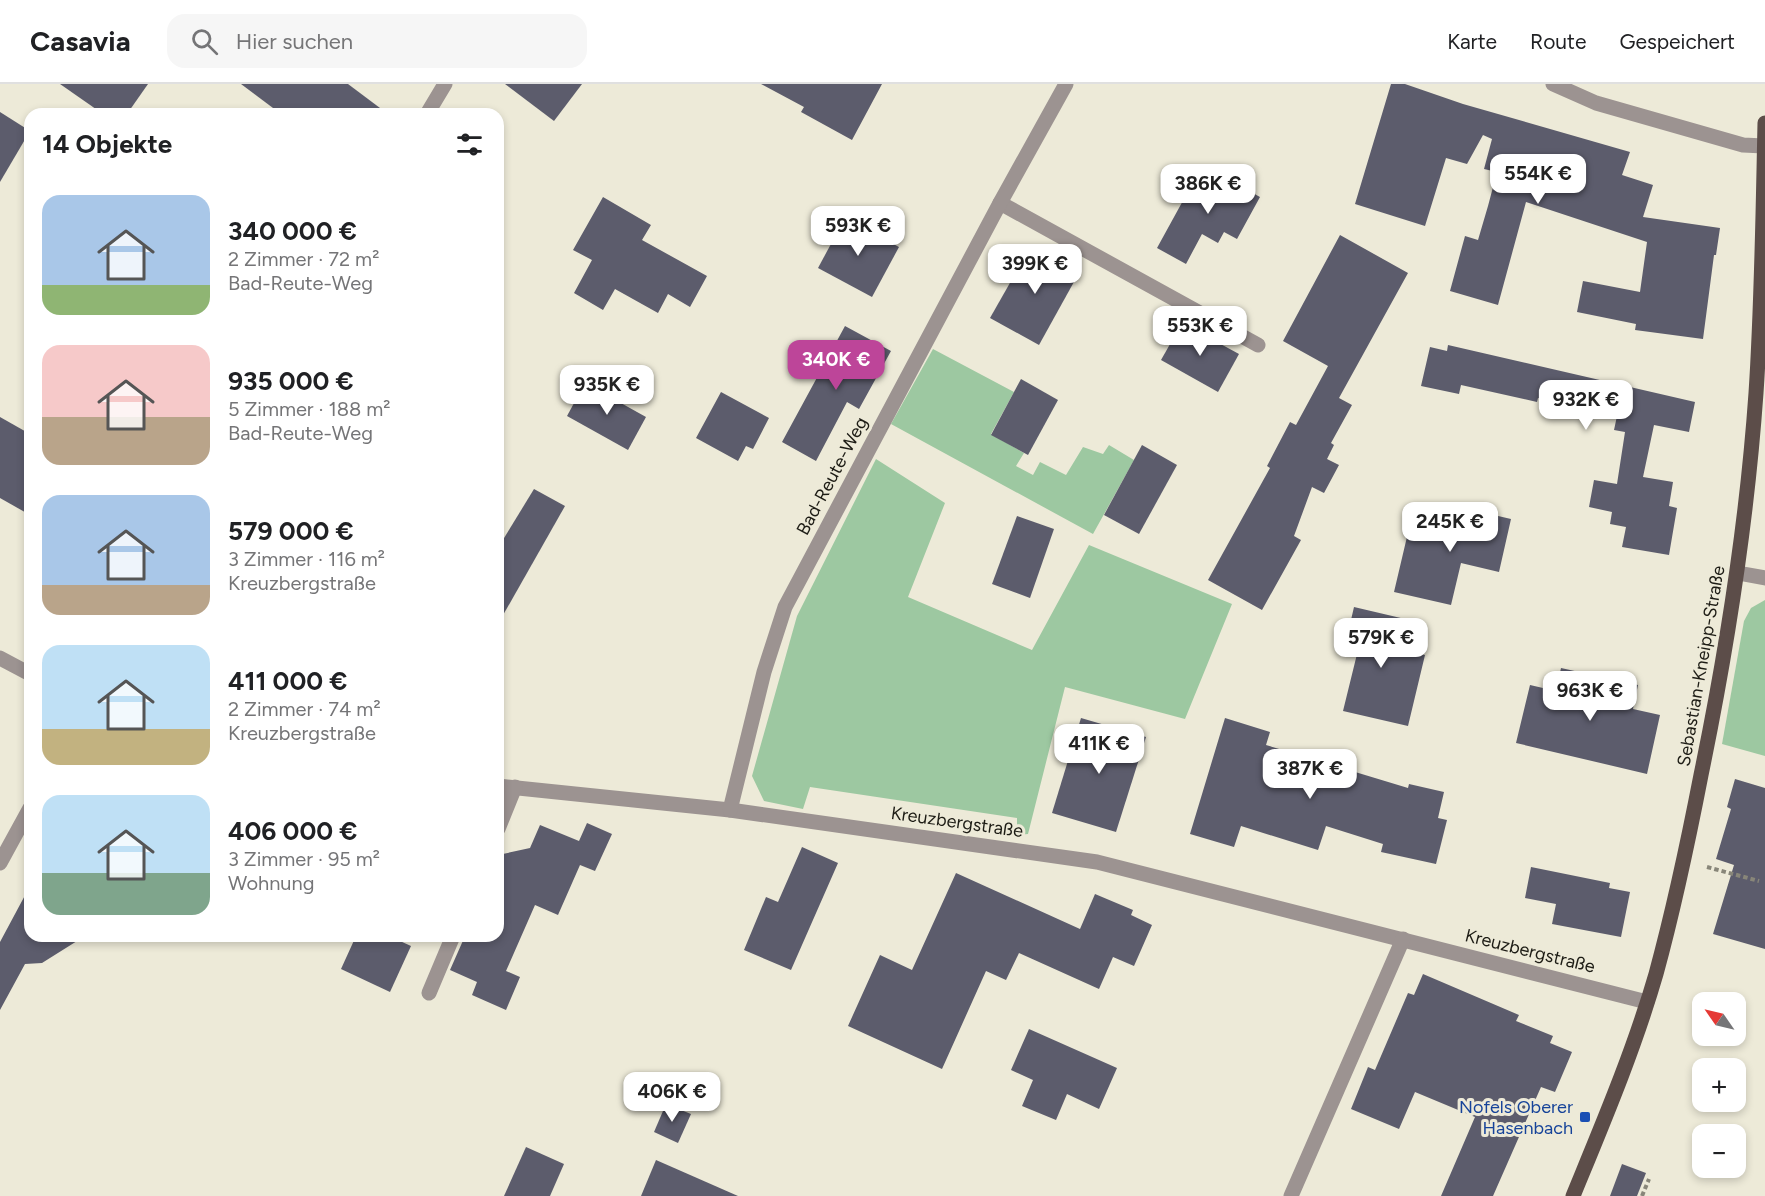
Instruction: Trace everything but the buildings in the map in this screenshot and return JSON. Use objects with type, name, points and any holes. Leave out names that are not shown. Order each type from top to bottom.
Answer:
[{"type":"main road","name":"Sebastian-Kneipp-Straße","points":[[1573,1196],[1647,1002],[1684,860],[1719,685],[1738,573],[1755,396],[1764,263],[1765,123]]},
{"type":"street","points":[[431,108],[445,84]]},
{"type":"street","name":"Bad-Reute-Weg","points":[[730,810],[760,683],[785,607],[1000,202],[1066,84]]},
{"type":"street","points":[[1552,84],[1596,103],[1743,145],[1764,146]]},
{"type":"street","points":[[1000,202],[1258,345]]},
{"type":"street","points":[[1738,573],[1765,578]]},
{"type":"street","points":[[0,658],[24,671]]},
{"type":"street","name":"Kreuzbergstraße","points":[[504,787],[730,810],[1097,862],[1647,1002]]},
{"type":"street","points":[[504,815],[515,788]]},
{"type":"street","points":[[0,863],[24,819]]},
{"type":"street","points":[[1291,1196],[1403,939]]},
{"type":"street","points":[[429,993],[450,942]]},
{"type":"path","points":[[1701,865],[1760,881]]},
{"type":"path","points":[[1642,1196],[1649,1179]]},
{"type":"green space","points":[[933,349],[1014,392],[991,434],[1024,453],[1016,466],[1033,475],[1040,462],[1066,475],[1083,447],[1103,454],[1109,445],[1134,460],[1093,534],[891,424]]},
{"type":"green space","points":[[876,459],[945,503],[908,597],[1032,650],[1089,545],[1232,604],[1185,719],[1065,687],[1028,834],[1017,835],[1017,818],[810,787],[803,809],[764,801],[752,776],[797,616]]},
{"type":"green space","points":[[1765,600],[1765,756],[1722,744],[1744,621],[1751,608]]},
{"type":"place","name":"Nofels Oberer Hasenbach","points":[[1585,1117]]}]
